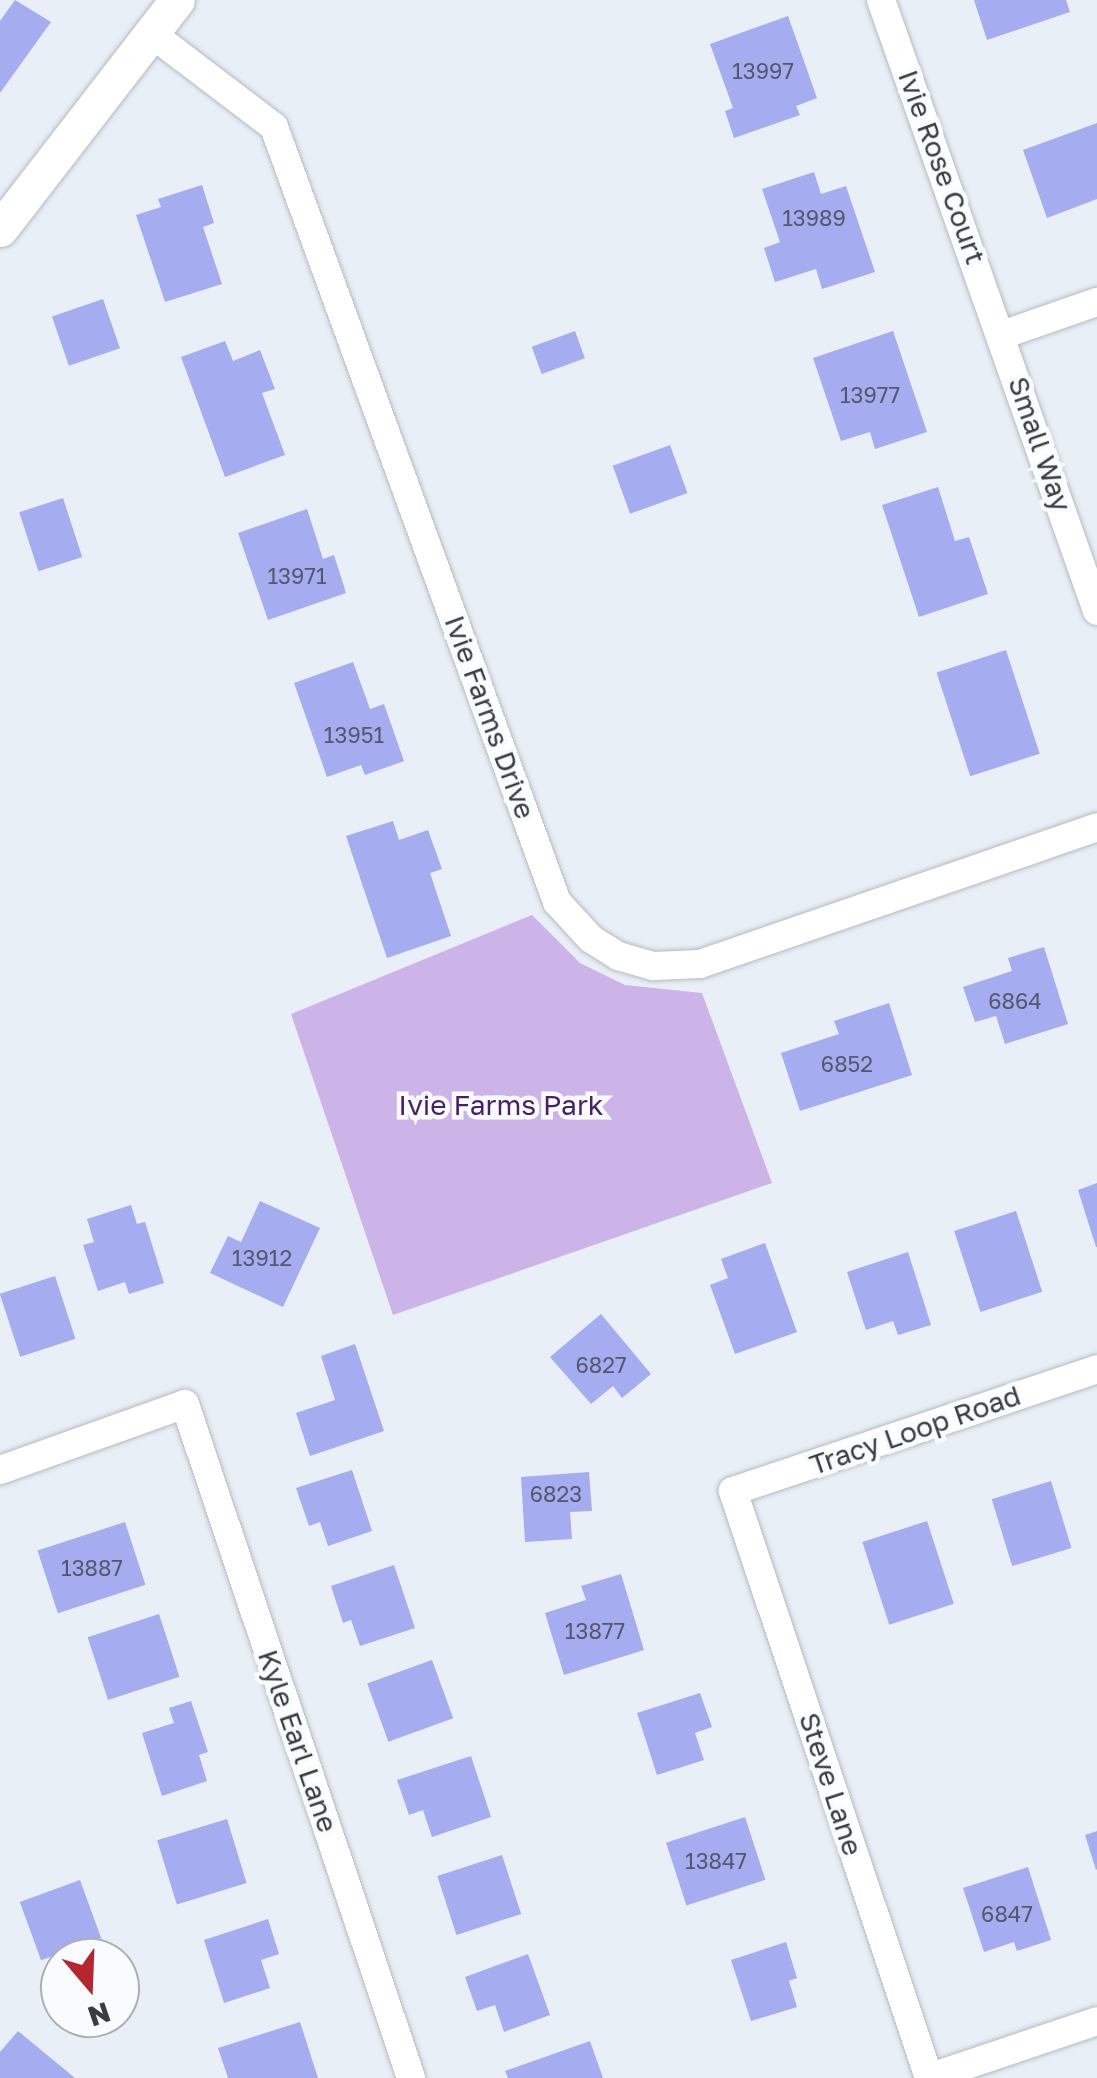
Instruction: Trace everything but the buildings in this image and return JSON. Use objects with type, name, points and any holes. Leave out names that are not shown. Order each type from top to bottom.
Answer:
[{"type":"street","points":[[0,229],[177,0]]},
{"type":"street","name":"Ivie Rose Court","points":[[881,0],[1002,335]]},
{"type":"street","name":"Ivie Farms Drive","points":[[152,34],[274,127],[557,902],[591,939],[618,956],[654,966],[700,964],[1097,827]]},
{"type":"street","points":[[1002,335],[1097,302]]},
{"type":"street","name":"Small Way","points":[[1002,335],[1097,610]]},
{"type":"street","name":"Tracy Loop Road","points":[[733,1491],[1097,1369]]},
{"type":"street","name":"Kyle Earl Lane","points":[[0,1470],[184,1404],[411,2078]]},
{"type":"street","name":"Steve Lane","points":[[733,1491],[928,2078]]},
{"type":"street","points":[[928,2078],[1097,2021]]},
{"type":"green space","name":"Ivie Farms Park","points":[[532,915],[580,963],[625,985],[702,993],[772,1183],[393,1315],[291,1014]]}]
